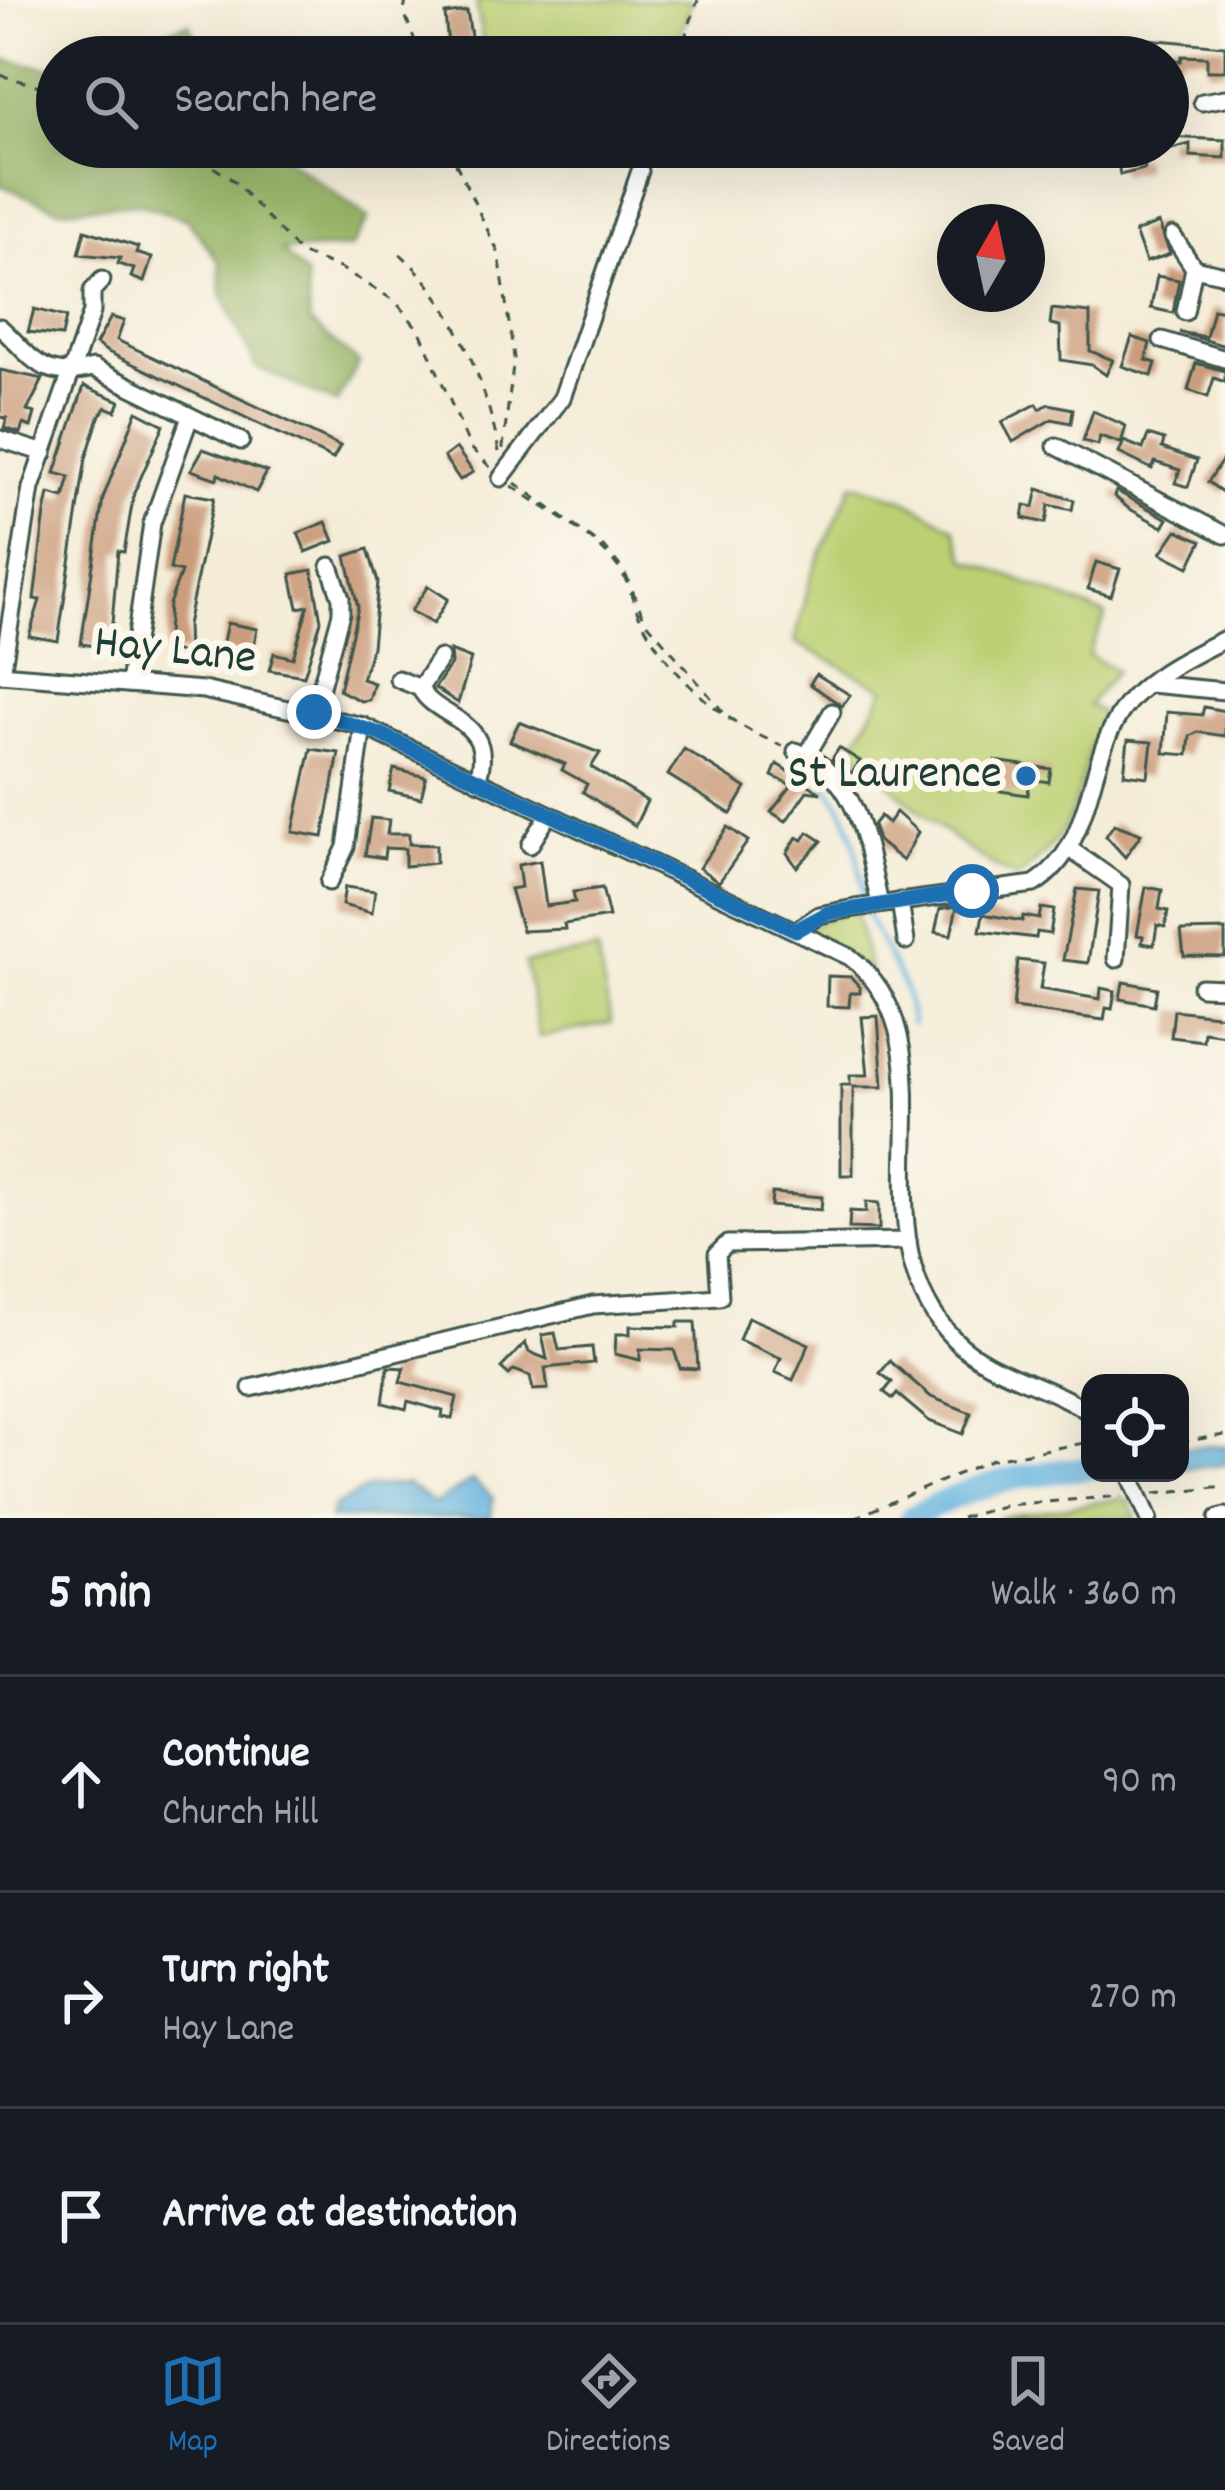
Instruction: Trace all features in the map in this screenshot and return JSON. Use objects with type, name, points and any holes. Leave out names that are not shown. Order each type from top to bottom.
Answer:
[{"type":"street","points":[[1202,102],[1225,98]]},
{"type":"street","points":[[503,471],[562,398],[640,171]]},
{"type":"street","points":[[1173,236],[1194,268],[1225,275]]},
{"type":"street","points":[[1185,312],[1194,268]]},
{"type":"street","points":[[1,674],[32,488],[92,312],[92,290],[102,280]]},
{"type":"street","points":[[0,327],[23,356],[45,368],[72,373],[93,368],[241,442]]},
{"type":"street","points":[[1162,340],[1225,359]]},
{"type":"street","points":[[129,683],[152,523],[190,417]]},
{"type":"street","points":[[0,439],[44,453]]},
{"type":"street","points":[[1055,446],[1225,535]]},
{"type":"street","points":[[314,712],[340,613],[341,598],[330,566]]},
{"type":"street","points":[[796,930],[820,915],[1034,884],[1056,871],[1071,850],[1109,733],[1123,709],[1148,684],[1225,638]]},
{"type":"street","points":[[420,688],[440,658]]},
{"type":"street","name":"Hay Lane","points":[[1,674],[203,690],[363,726],[824,941],[870,973],[896,1013],[902,1054],[908,1241],[925,1298],[953,1339],[973,1356],[1081,1409]]},
{"type":"street","points":[[398,679],[459,714],[476,738],[482,765],[477,781]]},
{"type":"street","points":[[1148,684],[1225,691]]},
{"type":"street","points":[[832,712],[801,753],[845,786],[860,821],[868,906]]},
{"type":"street","points":[[329,882],[346,847],[363,726]]},
{"type":"street","points":[[530,845],[549,815]]},
{"type":"street","points":[[1071,850],[1121,885],[1116,959]]},
{"type":"street","points":[[900,901],[906,941]]},
{"type":"street","points":[[1202,987],[1225,988]]},
{"type":"street","points":[[251,1388],[593,1305],[720,1298],[717,1255],[727,1244],[908,1241]]},
{"type":"street","points":[[1132,1485],[1149,1518]]},
{"type":"path","points":[[406,0],[404,12],[413,36]]},
{"type":"path","points":[[685,36],[698,0]]},
{"type":"path","points":[[0,75],[36,85]]},
{"type":"path","points":[[215,168],[234,181],[300,253],[342,269],[395,302],[420,331],[470,447],[605,548],[624,571],[655,633],[731,722],[801,753]]},
{"type":"path","points":[[458,168],[500,254],[514,358],[503,471]]},
{"type":"path","points":[[400,254],[421,272],[448,317],[495,424],[503,471]]},
{"type":"path","points":[[1189,1441],[1225,1435]]},
{"type":"path","points":[[854,1518],[993,1459],[1081,1444]]},
{"type":"path","points":[[961,1518],[1006,1505],[1132,1485],[1225,1486]]},
{"type":"green space","points":[[476,0],[692,0],[680,36],[482,36]]},
{"type":"green space","points":[[189,23],[194,36],[155,36]]},
{"type":"green space","points":[[0,59],[36,65],[36,168],[300,168],[369,218],[351,248],[282,251],[306,276],[310,323],[359,363],[336,403],[256,367],[221,293],[220,263],[188,220],[139,203],[59,209],[0,185]]},
{"type":"green space","points":[[853,483],[905,500],[955,528],[966,559],[1106,615],[1088,655],[1116,671],[1088,705],[1102,713],[1074,804],[1055,841],[1016,878],[949,836],[852,748],[885,689],[795,642],[812,573]]},
{"type":"green space","points":[[855,908],[870,973],[797,930]]},
{"type":"green space","points":[[597,950],[611,1023],[539,1037],[525,963]]},
{"type":"green space","points":[[1129,1501],[1137,1518],[998,1518]]},
{"type":"water","points":[[1225,1445],[1225,1465],[1189,1468],[1189,1447]]},
{"type":"water","points":[[472,1480],[493,1498],[491,1518],[330,1518],[334,1506],[368,1488],[406,1484],[435,1504]]},
{"type":"building","points":[[467,11],[471,36],[447,36],[445,14]]},
{"type":"building","points":[[1189,43],[1225,46],[1225,71],[1207,71],[1207,57],[1189,56]]},
{"type":"building","points":[[1189,138],[1225,140],[1225,158],[1190,156]]},
{"type":"building","points":[[1119,168],[1145,168],[1145,169],[1120,175]]},
{"type":"building","points":[[1159,223],[1170,254],[1146,262],[1135,232]]},
{"type":"building","points":[[85,230],[138,247],[136,253],[152,258],[144,282],[131,277],[134,269],[118,264],[120,258],[79,254]]},
{"type":"building","points":[[1157,276],[1179,280],[1173,313],[1151,308]]},
{"type":"building","points":[[34,309],[66,317],[62,336],[28,332]]},
{"type":"building","points":[[1052,309],[1090,313],[1090,351],[1113,360],[1106,375],[1092,365],[1061,360],[1060,326],[1050,324]]},
{"type":"building","points":[[1213,309],[1225,311],[1225,346],[1179,332],[1206,337]]},
{"type":"building","points":[[111,317],[124,321],[117,340],[340,446],[333,459],[106,351],[96,344]]},
{"type":"building","points":[[1132,337],[1150,343],[1146,360],[1156,363],[1152,376],[1122,366]]},
{"type":"building","points":[[1196,363],[1225,371],[1225,382],[1214,378],[1208,397],[1188,390]]},
{"type":"building","points":[[0,370],[43,379],[27,411],[35,413],[31,427],[23,424],[20,433],[4,428],[7,418],[0,417]]},
{"type":"building","points":[[84,386],[120,401],[116,411],[106,407],[99,417],[86,458],[58,641],[29,636],[40,600],[34,599],[49,494],[64,498],[70,477],[55,473]]},
{"type":"building","points":[[1037,404],[1040,409],[1049,404],[1073,409],[1071,423],[1052,419],[1013,442],[1002,422]]},
{"type":"building","points":[[137,411],[164,425],[134,493],[124,552],[118,551],[110,648],[81,644],[103,498]]},
{"type":"building","points":[[1093,411],[1126,426],[1121,443],[1100,436],[1098,445],[1083,441]]},
{"type":"building","points":[[1148,435],[1164,440],[1162,448],[1197,460],[1188,487],[1175,483],[1180,470],[1155,462],[1152,469],[1119,453],[1124,441],[1143,449]]},
{"type":"building","points":[[456,448],[473,472],[460,480],[444,457]]},
{"type":"building","points":[[203,449],[267,472],[256,492],[218,474],[217,479],[191,470]]},
{"type":"building","points":[[1225,456],[1225,494],[1208,482]]},
{"type":"building","points":[[1038,489],[1074,500],[1072,510],[1049,505],[1046,523],[1023,518],[1025,505],[1034,507]]},
{"type":"building","points":[[1116,491],[1168,519],[1163,527],[1128,508],[1114,496]]},
{"type":"building","points":[[185,493],[214,498],[187,625],[188,653],[166,651],[169,604],[181,572],[170,569]]},
{"type":"building","points":[[326,522],[334,541],[306,552],[298,533]]},
{"type":"building","points":[[1177,530],[1202,541],[1189,567],[1161,553]]},
{"type":"building","points":[[368,549],[378,582],[372,647],[362,679],[374,683],[369,700],[361,701],[339,690],[358,607],[346,556]]},
{"type":"building","points":[[1096,562],[1120,569],[1111,596],[1088,589]]},
{"type":"building","points":[[312,570],[321,621],[304,676],[269,670],[274,653],[293,658],[308,606],[298,608],[291,574]]},
{"type":"building","points":[[428,586],[448,599],[433,624],[411,611]]},
{"type":"building","points":[[227,623],[257,629],[251,658],[221,651]]},
{"type":"building","points":[[450,651],[471,659],[458,703],[435,688],[451,664]]},
{"type":"building","points":[[816,674],[850,695],[842,706],[810,684]]},
{"type":"building","points":[[1204,707],[1225,711],[1225,736],[1198,732],[1190,736],[1188,755],[1164,753],[1167,712],[1202,715]]},
{"type":"building","points":[[519,722],[600,753],[591,767],[647,801],[635,826],[583,792],[587,784],[562,770],[565,764],[510,741]]},
{"type":"building","points":[[1128,740],[1152,742],[1148,777],[1124,774]]},
{"type":"building","points":[[839,748],[860,761],[852,773],[832,759]]},
{"type":"building","points":[[311,749],[339,753],[323,837],[293,832]]},
{"type":"building","points":[[684,749],[746,788],[731,814],[668,775]]},
{"type":"building","name":"St Laurence","points":[[995,761],[1051,769],[1049,782],[1030,779],[1028,795],[1000,791],[1002,774],[994,772]]},
{"type":"building","points":[[777,764],[821,793],[807,791],[786,821],[771,812],[792,785],[772,776]]},
{"type":"building","points":[[394,769],[426,777],[421,798],[389,791]]},
{"type":"building","points":[[896,812],[918,832],[903,861],[878,841],[873,825],[880,816],[888,823]]},
{"type":"building","points":[[371,818],[389,820],[387,834],[409,834],[409,844],[436,845],[436,863],[405,866],[405,849],[385,848],[384,858],[365,855]]},
{"type":"building","points":[[1114,824],[1141,834],[1125,857],[1106,836]]},
{"type":"building","points":[[728,827],[748,841],[719,882],[699,868]]},
{"type":"building","points":[[808,832],[822,841],[797,867],[787,853],[797,837],[803,840]]},
{"type":"building","points":[[540,861],[546,906],[575,902],[573,892],[602,888],[609,917],[564,924],[565,929],[522,931],[510,889],[521,887],[518,865]]},
{"type":"building","points":[[345,887],[375,891],[372,913],[342,905]]},
{"type":"building","points":[[1146,887],[1162,890],[1159,909],[1168,911],[1165,927],[1157,925],[1154,945],[1142,943],[1143,936],[1137,935]]},
{"type":"building","points":[[1077,889],[1099,891],[1088,963],[1063,960]]},
{"type":"building","points":[[957,906],[951,935],[935,932],[940,909]]},
{"type":"building","points":[[1041,908],[1054,910],[1050,934],[1037,932],[1036,938],[980,931],[983,914],[1022,921],[1023,916],[1039,919]]},
{"type":"building","points":[[1225,930],[1225,957],[1184,956],[1181,931]]},
{"type":"building","points":[[1018,960],[1044,963],[1040,989],[1100,999],[1101,988],[1115,991],[1112,1009],[1106,1008],[1104,1020],[1013,1008]]},
{"type":"building","points":[[828,976],[851,977],[860,987],[860,993],[850,993],[849,1007],[827,1006]]},
{"type":"building","points":[[1123,982],[1157,988],[1154,1005],[1120,999]]},
{"type":"building","points":[[1174,1010],[1225,1016],[1225,1035],[1204,1032],[1203,1041],[1171,1037]]},
{"type":"building","points":[[878,1016],[883,1087],[853,1087],[853,1175],[841,1175],[841,1085],[850,1085],[850,1075],[868,1075],[862,1017]]},
{"type":"building","points":[[772,1193],[822,1197],[821,1210],[771,1206]]},
{"type":"building","points":[[866,1202],[879,1203],[879,1229],[849,1228],[850,1211],[866,1212]]},
{"type":"building","points":[[748,1317],[809,1344],[793,1380],[775,1372],[781,1358],[739,1340]]},
{"type":"building","points":[[678,1322],[695,1322],[698,1369],[680,1368],[674,1350],[640,1349],[640,1360],[615,1354],[616,1334],[630,1334],[630,1326],[678,1327]]},
{"type":"building","points":[[555,1333],[559,1350],[592,1347],[594,1363],[545,1368],[548,1389],[533,1390],[530,1376],[514,1370],[509,1375],[501,1368],[525,1343],[529,1352],[547,1359],[542,1335]]},
{"type":"building","points":[[890,1361],[931,1397],[971,1413],[963,1434],[929,1421],[897,1394],[893,1399],[884,1392],[892,1382],[880,1373]]},
{"type":"building","points":[[388,1367],[404,1368],[400,1382],[457,1397],[452,1419],[442,1417],[443,1411],[408,1401],[406,1409],[383,1403]]},
{"type":"waterway","points":[[809,769],[844,812],[864,902]]},
{"type":"waterway","points":[[866,913],[906,991],[912,1024]]},
{"type":"waterway","points":[[911,1518],[998,1482],[1081,1469]]},
{"type":"place","name":"St Laurence","points":[[1026,776]]},
{"type":"route","points":[[314,712],[363,726],[796,930],[828,913],[972,891]]}]
